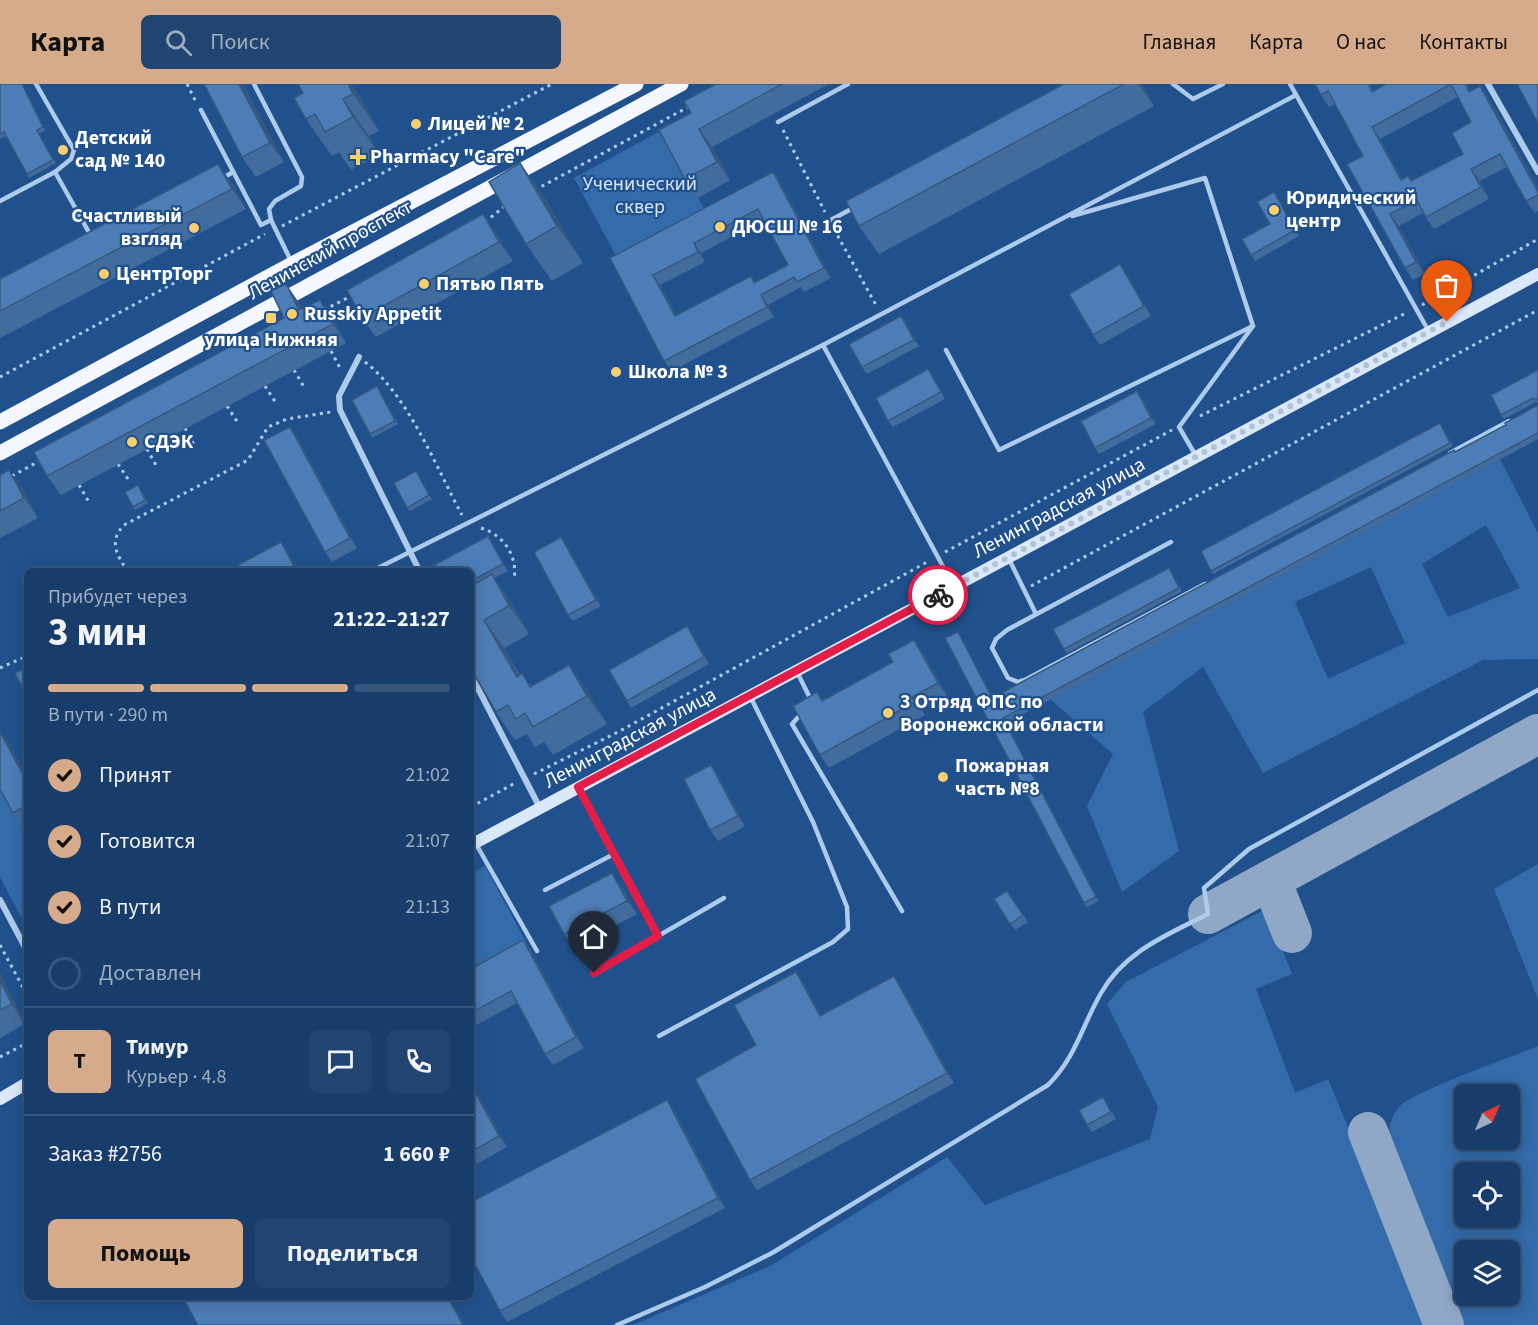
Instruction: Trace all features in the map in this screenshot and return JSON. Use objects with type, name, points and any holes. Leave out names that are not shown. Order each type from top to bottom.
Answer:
[{"type":"main road","name":"Ленинский проспект","points":[[0,453],[681,84]]},
{"type":"main road","name":"Ленинский проспект","points":[[0,422],[292,264],[632,85]]},
{"type":"main road","name":"Ленинградская улица","points":[[474,843],[1538,274]]},
{"type":"main road","points":[[0,1099],[24,1085]]},
{"type":"street","points":[[1488,84],[1538,172]]},
{"type":"street","points":[[359,357],[339,396],[340,410],[418,568]]},
{"type":"street","points":[[474,681],[540,808]]},
{"type":"street","points":[[0,900],[24,945]]},
{"type":"lane","points":[[0,201],[55,171],[71,159],[74,150],[36,84]]},
{"type":"lane","points":[[254,84],[302,177],[301,186],[275,201],[269,209],[271,220],[292,264]]},
{"type":"lane","points":[[778,123],[848,84]]},
{"type":"lane","points":[[1173,84],[1193,99],[1223,84]]},
{"type":"lane","points":[[1290,84],[1429,332]]},
{"type":"lane","points":[[378,568],[823,345],[1296,95]]},
{"type":"lane","points":[[201,110],[261,225],[271,220]]},
{"type":"lane","points":[[55,171],[96,246]]},
{"type":"lane","points":[[214,183],[233,172]]},
{"type":"lane","points":[[1063,218],[1205,178],[1253,326]]},
{"type":"lane","points":[[830,220],[860,204]]},
{"type":"lane","points":[[946,350],[999,450],[1253,326]]},
{"type":"lane","points":[[1196,457],[1179,427],[1253,326]]},
{"type":"lane","points":[[823,345],[954,586]]},
{"type":"lane","points":[[1447,455],[1520,415]]},
{"type":"lane","points":[[1171,542],[1036,614],[996,639],[992,648],[1008,678],[1018,681],[1025,680],[1215,579]]},
{"type":"lane","points":[[1008,557],[1036,614]]},
{"type":"lane","points":[[797,670],[812,702],[792,724],[902,910]]},
{"type":"lane","points":[[617,1325],[705,1287],[772,1252],[1048,1085],[1065,1068],[1101,993],[1117,969],[1136,952],[1208,914],[1204,888],[1249,849],[1538,690]]},
{"type":"lane","points":[[659,1036],[833,942],[848,929],[847,907],[813,822],[750,696]]},
{"type":"lane","points":[[578,787],[658,936]]},
{"type":"lane","points":[[474,846],[537,951]]},
{"type":"lane","points":[[545,890],[614,854]]},
{"type":"lane","points":[[594,973],[724,898]]},
{"type":"path","points":[[187,84],[201,110]]},
{"type":"path","points":[[532,191],[692,106]]},
{"type":"path","points":[[484,222],[494,212],[513,202]]},
{"type":"path","points":[[474,805],[618,732],[937,556],[1179,427],[1416,308],[1538,239]]},
{"type":"path","points":[[321,312],[360,291]]},
{"type":"path","points":[[1023,590],[1538,310]]},
{"type":"path","points":[[331,351],[340,368]]},
{"type":"path","points":[[359,357],[387,381],[396,394],[466,523],[488,530],[501,538],[516,567],[514,580]]},
{"type":"path","points":[[294,370],[304,387]]},
{"type":"path","points":[[265,386],[276,403]]},
{"type":"path","points":[[227,406],[238,423]]},
{"type":"path","points":[[126,568],[115,551],[117,533],[124,525],[248,460],[268,427],[287,419],[340,410]]},
{"type":"path","points":[[185,428],[195,447]]},
{"type":"path","points":[[147,449],[158,467]]},
{"type":"path","points":[[10,477],[51,454]]},
{"type":"path","points":[[118,464],[130,483]]},
{"type":"path","points":[[80,485],[90,504]]},
{"type":"path","points":[[0,668],[24,657]]},
{"type":"path","points":[[0,945],[24,989]]},
{"type":"path","points":[[0,1057],[24,1045]]},
{"type":"green space","name":"Ученический сквер","points":[[662,130],[707,214],[619,261],[574,178]]},
{"type":"green space","points":[[1500,459],[1538,533],[1538,659],[1483,660],[1263,773],[1203,667],[1143,712],[1179,851],[1122,892],[1087,806],[1113,754],[1050,699]],"holes":[[[1486,525],[1520,588],[1448,617],[1422,564]],[[1371,567],[1405,643],[1328,679],[1295,602]]]},
{"type":"green space","points":[[0,785],[24,830],[24,922],[0,877]]},
{"type":"green space","points":[[1538,864],[1538,999],[1494,889]]},
{"type":"green space","points":[[485,866],[531,951],[474,982],[474,872]]},
{"type":"green space","points":[[1266,909],[1292,974],[1256,989],[1295,1093],[1328,1079],[1430,1325],[633,1325],[770,1266],[947,1157],[985,1205],[1150,1139],[1158,1107],[1107,1004],[1126,982]]},
{"type":"green space","points":[[1538,1046],[1538,1325],[1463,1325],[1455,1306],[1520,1306],[1520,1240],[1454,1240],[1454,1303],[1389,1146],[1390,1125],[1399,1107],[1408,1100]]},
{"type":"building","points":[[0,84],[22,84],[43,127],[37,130],[53,160],[27,174],[4,132],[0,134]]},
{"type":"building","points":[[204,84],[239,84],[270,143],[242,157]]},
{"type":"building","points":[[298,84],[348,84],[353,94],[343,99],[353,117],[325,132],[315,114],[306,119],[294,98],[303,93]]},
{"type":"building","points":[[716,84],[782,84],[699,129],[717,162],[685,179],[659,130],[691,113],[684,101]]},
{"type":"building","points":[[1064,84],[1124,84],[859,226],[846,201]]},
{"type":"building","points":[[1315,84],[1368,84],[1372,92],[1386,84],[1451,84],[1465,84],[1469,92],[1480,86],[1538,195],[1526,201],[1500,154],[1471,169],[1481,187],[1426,217],[1417,200],[1390,214],[1416,262],[1405,268],[1347,164],[1363,156],[1328,91],[1321,95]],"holes":[[[1451,84],[1471,122],[1452,133],[1463,154],[1411,181],[1408,176],[1401,180],[1372,127]]]},
{"type":"building","points":[[1517,84],[1538,84],[1538,123]]},
{"type":"building","points":[[520,163],[557,226],[526,244],[489,182]]},
{"type":"building","points":[[218,164],[232,189],[0,311],[0,279]]},
{"type":"building","points":[[773,172],[824,268],[797,282],[794,277],[761,295],[767,307],[664,361],[610,258]],"holes":[[[758,209],[788,265],[754,283],[751,276],[675,316],[653,275],[698,252],[694,243]]]},
{"type":"building","points":[[1274,192],[1295,230],[1251,255],[1242,239],[1270,224],[1257,202]]},
{"type":"building","points":[[483,214],[499,242],[362,318],[347,290]]},
{"type":"building","points":[[1120,264],[1144,306],[1093,335],[1069,294]]},
{"type":"building","points":[[286,284],[299,310],[320,300],[333,324],[47,476],[34,452],[284,318],[271,291]]},
{"type":"building","points":[[901,316],[914,340],[862,367],[849,344]]},
{"type":"building","points":[[928,369],[941,392],[888,421],[876,398]]},
{"type":"building","points":[[1538,370],[1538,400],[1533,398],[1501,415],[1491,395]]},
{"type":"building","points":[[377,386],[395,421],[370,434],[352,400]]},
{"type":"building","points":[[1137,391],[1151,418],[1095,448],[1081,421]]},
{"type":"building","points":[[1538,405],[1538,433],[1003,718],[1096,897],[1084,903],[945,638],[958,632],[992,698],[1454,450],[1455,452],[1506,425],[1505,423]]},
{"type":"building","points":[[1440,423],[1450,443],[1211,571],[1201,551]]},
{"type":"building","points":[[290,427],[350,538],[325,552],[264,440]]},
{"type":"building","points":[[9,470],[24,498],[0,511],[0,475]]},
{"type":"building","points":[[416,471],[429,495],[407,508],[394,483]]},
{"type":"building","points":[[138,485],[145,500],[133,507],[125,492]]},
{"type":"building","points":[[488,536],[503,564],[474,579],[474,568],[429,568]]},
{"type":"building","points":[[561,537],[596,600],[568,615],[534,552]]},
{"type":"building","points":[[281,542],[295,568],[232,568]]},
{"type":"building","points":[[1169,568],[1179,588],[1064,649],[1053,629]]},
{"type":"building","points":[[492,574],[509,606],[484,620],[517,677],[522,673],[530,687],[569,665],[587,696],[533,727],[525,713],[516,719],[508,705],[496,712],[474,674],[474,584]]},
{"type":"building","points":[[687,626],[704,657],[627,701],[609,670]]},
{"type":"building","points":[[914,640],[938,683],[912,697],[915,702],[820,755],[793,706],[817,692],[822,701],[893,662],[888,654]]},
{"type":"building","points":[[24,668],[24,690],[15,673]]},
{"type":"building","points":[[0,732],[24,776],[24,807],[13,813],[0,789]]},
{"type":"building","points":[[711,765],[738,816],[710,830],[684,779]]},
{"type":"building","points":[[612,873],[627,901],[564,934],[549,906]]},
{"type":"building","points":[[1007,891],[1023,915],[1010,924],[994,899]]},
{"type":"building","points":[[523,940],[576,1037],[545,1054],[511,991],[474,1011],[474,967]]},
{"type":"building","points":[[796,972],[820,1016],[894,976],[947,1073],[750,1180],[695,1079],[756,1045],[734,1005]]},
{"type":"building","points":[[0,981],[12,1004],[0,1010]]},
{"type":"building","points":[[474,1090],[499,1136],[474,1150]]},
{"type":"building","points":[[1103,1097],[1111,1112],[1087,1125],[1079,1110]]},
{"type":"building","points":[[667,1100],[718,1198],[500,1311],[474,1263],[474,1200]]},
{"type":"building","points":[[184,1300],[449,1300],[463,1325],[198,1325]]},
{"type":"taxiway","points":[[1208,914],[1538,734]]},
{"type":"taxiway","points":[[1271,880],[1292,933]]},
{"type":"taxiway","points":[[1368,1132],[1444,1325]]},
{"type":"way so far","points":[[938,595],[1447,322]]},
{"type":"place","name":"Лицей № 2","points":[[416,124]]},
{"type":"place","name":"Детский сад № 140","points":[[63,150]]},
{"type":"place","name":"Pharmacy \"Care\"","points":[[358,157]]},
{"type":"place","name":"Юридический центр","points":[[1274,210]]},
{"type":"place","name":"ДЮСШ № 16","points":[[720,227]]},
{"type":"place","name":"Счастливый взгляд","points":[[194,228]]},
{"type":"place","name":"ЦентрТорг","points":[[104,274]]},
{"type":"place","name":"Пятью Пять","points":[[424,284]]},
{"type":"place","name":"Russkiy Appetit","points":[[292,314]]},
{"type":"place","name":"улица Нижняя","points":[[271,318]]},
{"type":"place","name":"Школа № 3","points":[[616,372]]},
{"type":"place","name":"СДЭК","points":[[132,442]]},
{"type":"place","name":"3 Отряд ФПС по Воронежской области","points":[[888,713]]},
{"type":"place","name":"Пожарная часть №8","points":[[943,777]]},
{"type":"route","points":[[594,973],[658,936],[578,787],[938,595]]}]
